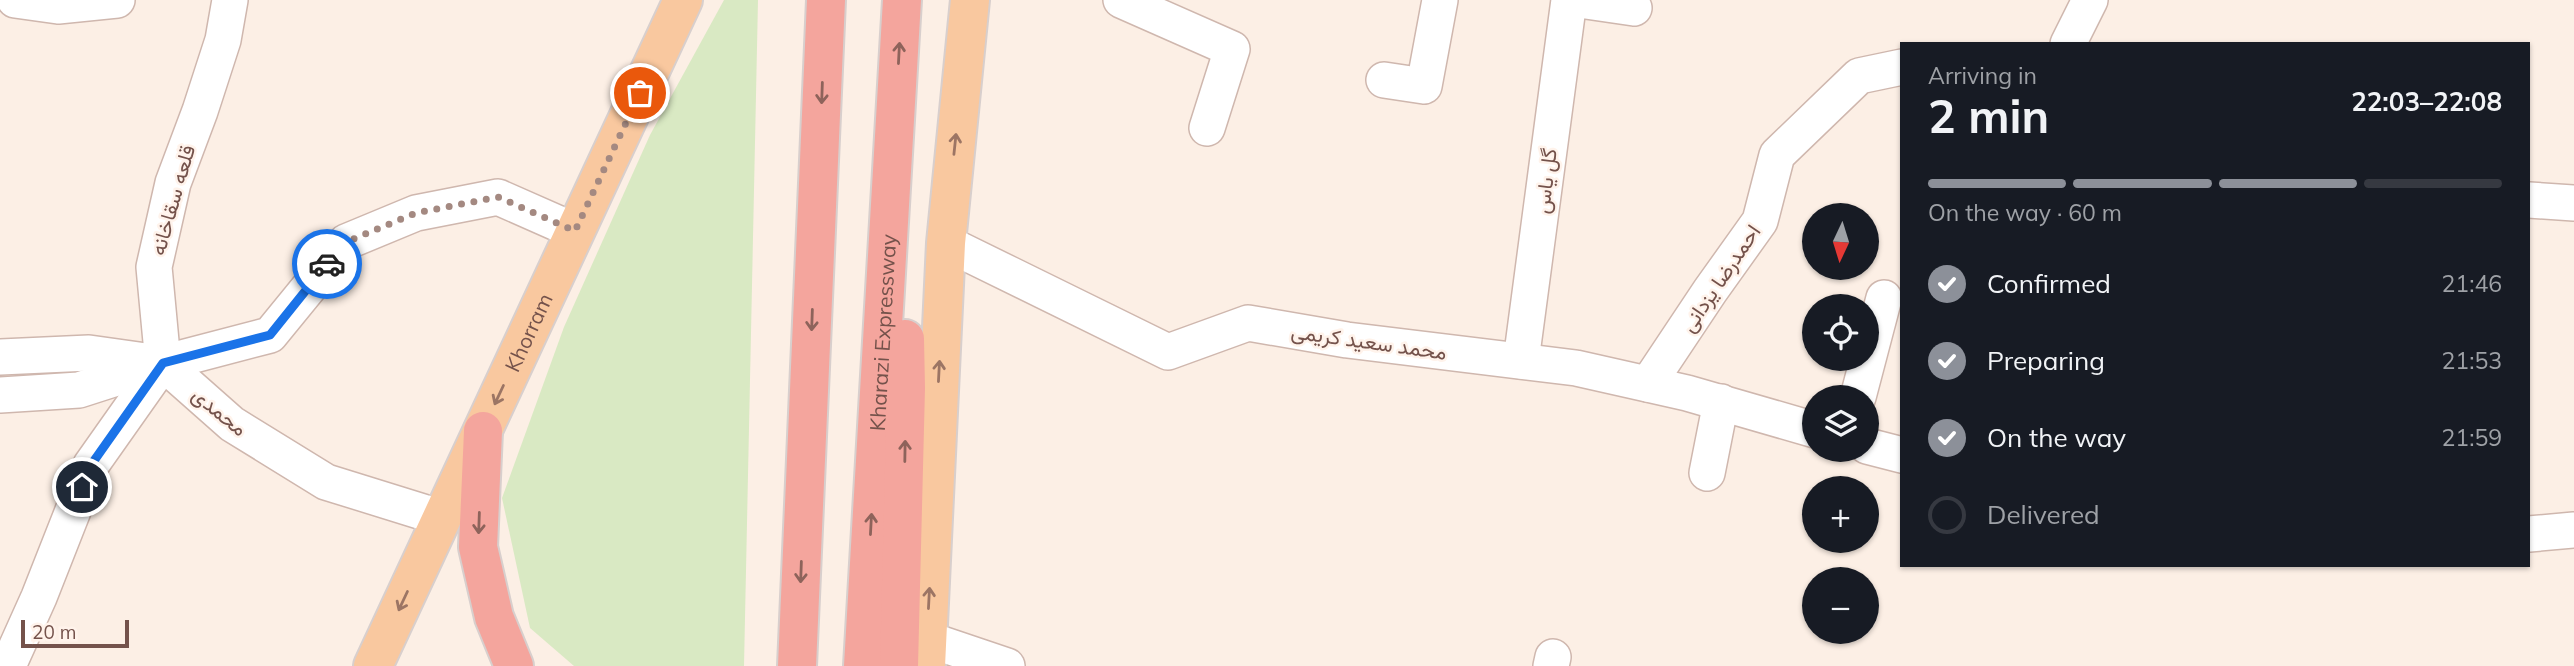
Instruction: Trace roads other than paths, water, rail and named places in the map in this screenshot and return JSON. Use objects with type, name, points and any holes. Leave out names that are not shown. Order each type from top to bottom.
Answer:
[{"type":"highway","points":[[797,666],[827,0]]},
{"type":"highway","name":"Kharazi Expressway","points":[[863,666],[902,0]]},
{"type":"highway","points":[[896,104],[906,388],[899,666]]},
{"type":"highway","points":[[483,430],[478,547],[494,617],[514,666]]},
{"type":"main road","name":"Khorram","points":[[373,666],[683,0]]},
{"type":"main road","points":[[926,653],[946,243],[970,0]]},
{"type":"street","points":[[15,0],[58,6],[117,0]]},
{"type":"street","name":"قلعه سقاخانه","points":[[163,363],[153,267],[173,183],[223,40],[230,0]]},
{"type":"street","points":[[1121,0],[1232,49],[1207,128]]},
{"type":"street","points":[[1384,80],[1424,86],[1440,0]]},
{"type":"street","name":"گل یاس","points":[[1521,361],[1569,0]]},
{"type":"street","points":[[1579,0],[1634,8]]},
{"type":"street","points":[[2069,42],[2090,0]]},
{"type":"street","name":"احمدرضا یزدانی","points":[[1648,384],[1760,221],[1777,155],[1859,76],[1900,67]]},
{"type":"street","points":[[0,395],[79,390],[163,363],[270,335],[346,242],[416,213],[498,197],[575,231]]},
{"type":"street","points":[[2530,200],[2574,203]]},
{"type":"street","name":"محمد سعید کریمی","points":[[946,243],[1168,352],[1248,323],[1348,340],[1576,368],[1721,402],[1802,426]]},
{"type":"street","points":[[1861,385],[1884,298]]},
{"type":"street","points":[[0,357],[89,353],[163,363]]},
{"type":"street","points":[[8,666],[91,465],[163,363]]},
{"type":"street","name":"محمدی","points":[[163,363],[232,425],[326,482],[442,518]]},
{"type":"street","points":[[1707,473],[1721,402]]},
{"type":"street","points":[[1879,449],[1900,455]]},
{"type":"street","points":[[2530,534],[2574,530]]},
{"type":"street","points":[[926,653],[1007,666]]}]
